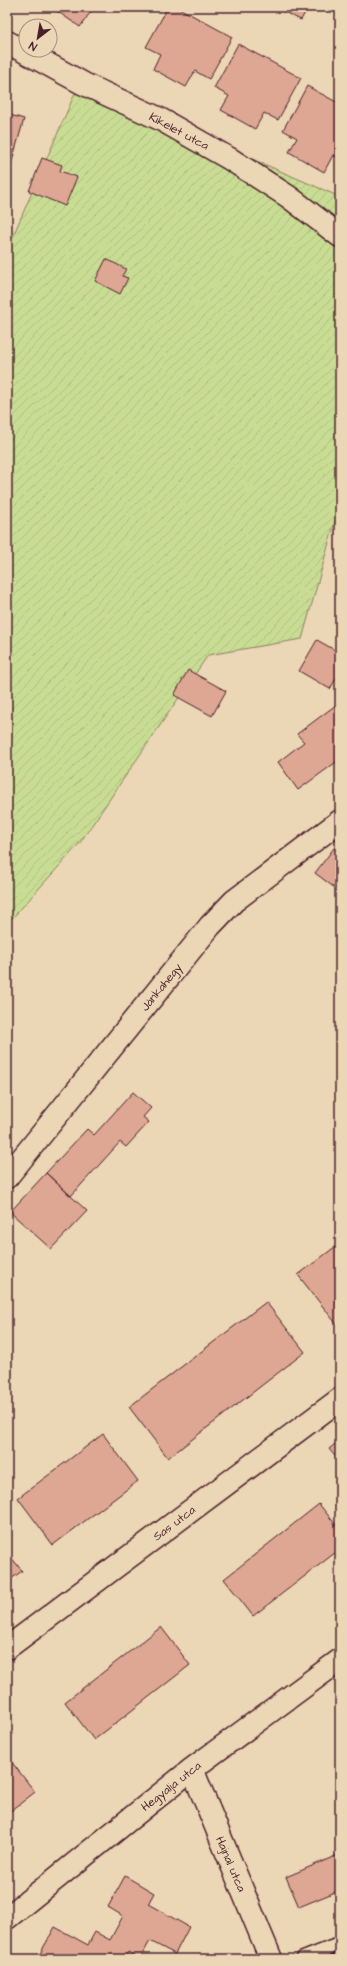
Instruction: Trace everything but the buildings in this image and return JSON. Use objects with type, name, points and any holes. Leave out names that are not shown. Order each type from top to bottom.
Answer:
[{"type":"street","name":"Kikelet utca","points":[[7,42],[84,84],[160,119],[230,159],[289,197],[340,236]]},
{"type":"street","name":"Jánkahegy","points":[[7,1177],[210,926],[234,901],[340,821]]},
{"type":"street","name":"Sas utca","points":[[7,1648],[340,1399]]},
{"type":"street","name":"Hegyalja utca","points":[[7,1918],[192,1769],[340,1660]]},
{"type":"street","name":"Hajnal utca","points":[[192,1769],[271,1959]]},
{"type":"lane","points":[[302,1959],[340,1944]]},
{"type":"green space","points":[[79,84],[340,197],[340,503],[302,639],[208,655],[79,844],[7,924],[7,250]]}]
